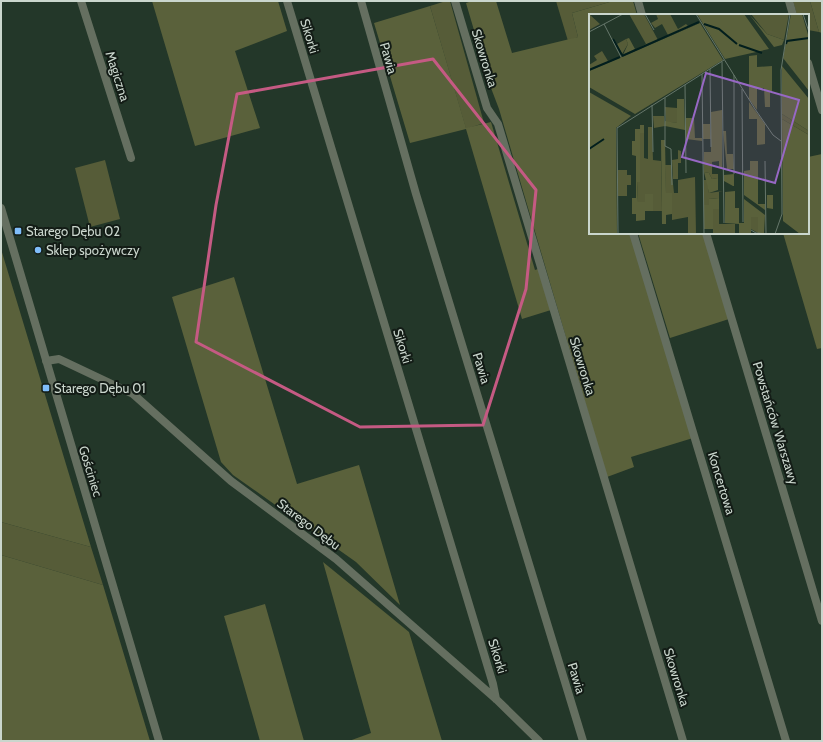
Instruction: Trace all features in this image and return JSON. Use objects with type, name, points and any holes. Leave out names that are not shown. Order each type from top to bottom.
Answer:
[{"type":"street","name":"Magiczna","points":[[81,1],[132,158]]},
{"type":"street","name":"Sikorki","points":[[286,1],[493,684],[496,699]]},
{"type":"street","name":"Pawia","points":[[361,1],[419,201],[583,741]]},
{"type":"street","name":"Skowronka","points":[[455,1],[487,108],[498,124],[683,741]]},
{"type":"street","points":[[638,1],[642,14]]},
{"type":"street","points":[[789,1],[793,14]]},
{"type":"street","points":[[809,66],[822,110]]},
{"type":"street","name":"Gościniec","points":[[1,208],[159,741]]},
{"type":"street","name":"Koncertowa","points":[[634,234],[786,741]]},
{"type":"street","name":"Powstańców Warszawy","points":[[706,234],[822,621]]},
{"type":"street","name":"Starego Dębu","points":[[46,361],[59,359],[133,394],[231,481],[336,559],[496,699],[539,741]]},
{"type":"highlighted area","points":[[433,59],[536,190],[526,289],[483,425],[360,427],[196,342],[216,205],[237,94]]},
{"type":"green space","points":[[152,1],[278,1],[287,31],[235,51],[260,128],[195,146]]},
{"type":"green space","points":[[450,1],[484,123],[466,129],[430,6]]},
{"type":"green space","points":[[472,1],[496,1],[512,53],[578,37],[572,13],[613,1],[633,1],[637,14],[589,14],[589,234],[632,234],[693,438],[631,457],[634,467],[607,477],[499,109],[491,88],[466,3]]},
{"type":"green space","points":[[556,1],[613,1],[572,13],[578,37],[568,41]]},
{"type":"green space","points":[[793,1],[810,1],[819,32],[809,30],[809,14],[797,14]]},
{"type":"green space","points":[[810,1],[822,1],[822,33],[819,32]]},
{"type":"green space","points":[[430,6],[466,128],[491,122],[535,270],[538,269],[551,310],[522,319],[466,129],[410,143],[374,23]]},
{"type":"green space","points":[[822,154],[822,348],[817,349],[783,234],[809,234],[809,157]]},
{"type":"green space","points":[[105,160],[120,219],[90,227],[75,168]]},
{"type":"green space","points":[[638,234],[703,234],[729,319],[670,338]]},
{"type":"green space","points":[[1,249],[91,547],[1,522]]},
{"type":"green space","points":[[234,277],[297,484],[359,465],[400,605],[356,562],[233,475],[221,462],[172,297]]},
{"type":"green space","points":[[1,522],[91,547],[103,585],[1,555]]},
{"type":"green space","points":[[1,555],[103,585],[150,741],[1,741]]},
{"type":"green space","points":[[323,562],[409,632],[442,741],[349,741],[371,733]]},
{"type":"green space","points":[[265,604],[304,741],[260,741],[224,616]]},
{"type":"place","name":"Starego Dębu 02","points":[[18,231]]},
{"type":"place","name":"Sklep spożywczy","points":[[38,250]]},
{"type":"place","name":"Starego Dębu 01","points":[[46,388]]}]
